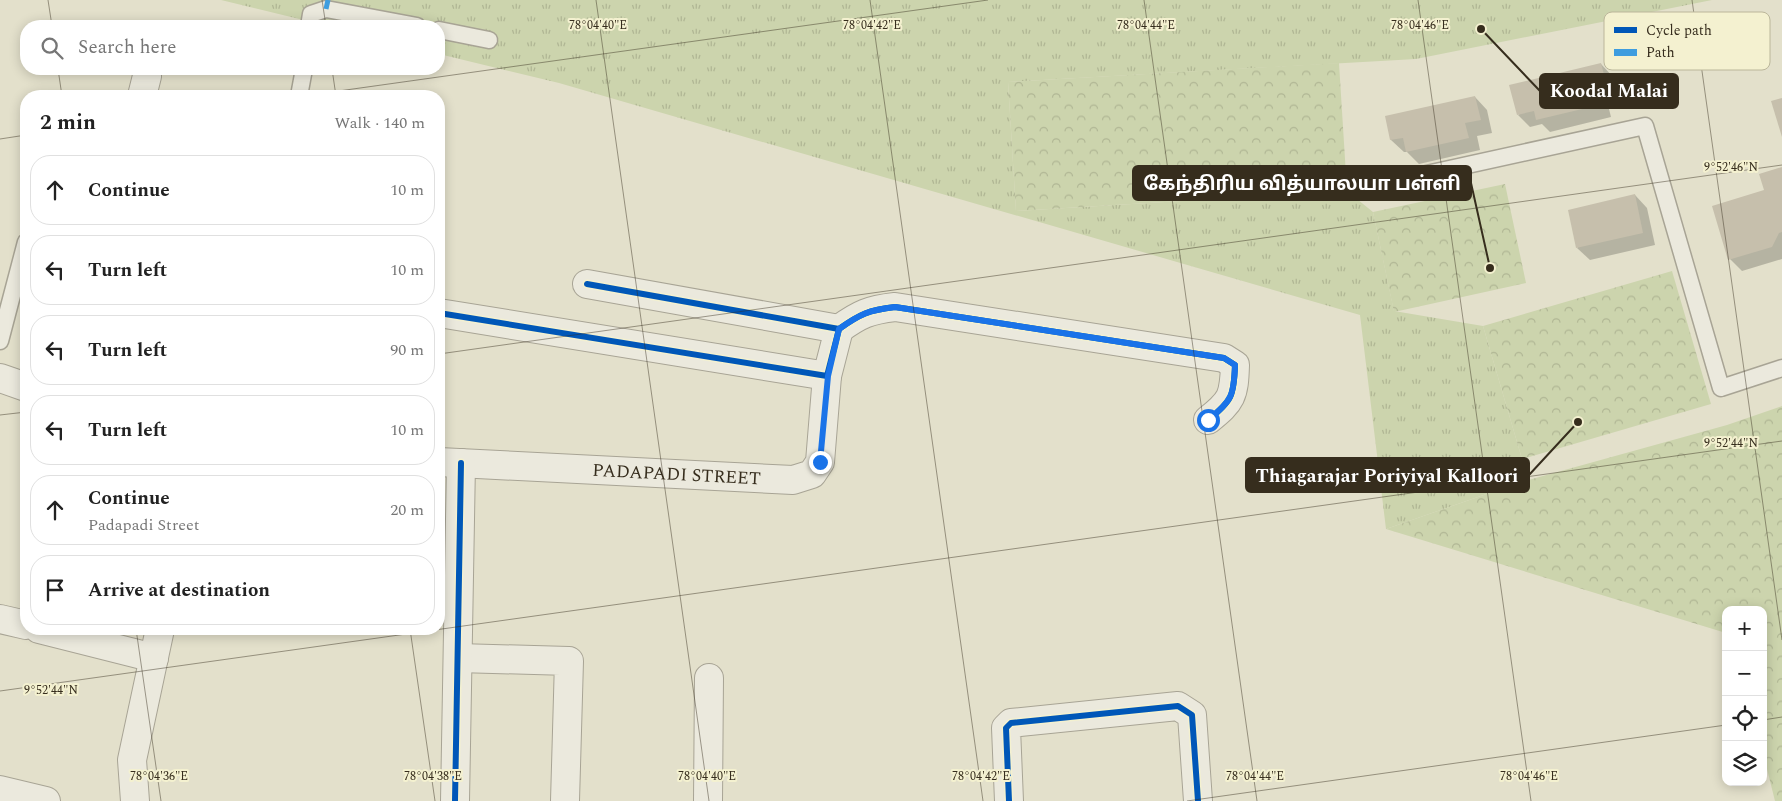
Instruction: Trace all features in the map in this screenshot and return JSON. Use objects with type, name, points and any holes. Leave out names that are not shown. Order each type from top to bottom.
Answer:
[{"type":"street","points":[[587,284],[839,329],[866,312],[874,309],[895,307],[1224,358],[1235,365],[1234,388],[1225,407],[1208,420]]},
{"type":"street","points":[[445,314],[828,376]]},
{"type":"street","name":"PADAPADI STREET","points":[[450,462],[793,480],[812,474],[820,462],[828,376],[839,329]]},
{"type":"street","points":[[0,378],[20,385]]},
{"type":"street","points":[[450,462],[458,658],[455,801]]},
{"type":"street","points":[[0,619],[20,624]]},
{"type":"street","points":[[63,635],[154,658]]},
{"type":"street","points":[[134,801],[132,760],[159,635]]},
{"type":"street","points":[[458,658],[569,661],[565,801]]},
{"type":"street","points":[[708,801],[709,678]]},
{"type":"street","points":[[1009,801],[1006,728],[1010,724],[1178,706],[1192,715],[1198,801]]},
{"type":"street","points":[[0,790],[46,801]]},
{"type":"lane","points":[[310,20],[311,14],[326,8],[387,20]]},
{"type":"lane","points":[[445,31],[489,40]]},
{"type":"lane","points":[[300,90],[303,75]]},
{"type":"lane","points":[[1381,184],[1644,126],[1721,388],[1782,368]]},
{"type":"lane","points":[[0,341],[20,265]]},
{"type":"green space","points":[[221,0],[1712,0],[1652,12],[1604,12],[1604,22],[1416,59],[1008,82],[1016,211],[1347,191],[1373,212],[1394,311],[1483,326],[1522,459],[1521,482],[1386,529],[1360,315],[559,83],[445,55],[445,20],[303,20]]},
{"type":"green space","points":[[1339,63],[1347,191],[1016,211],[1008,82]]},
{"type":"green space","points":[[1505,184],[1526,283],[1394,312],[1373,212]]},
{"type":"green space","points":[[1672,271],[1711,404],[1522,459],[1483,326]]},
{"type":"green space","points":[[1782,406],[1782,801],[1775,801],[1767,769],[1767,606],[1722,606],[1722,632],[1386,529],[1521,482],[1727,425]]},
{"type":"building","points":[[1601,63],[1609,94],[1597,97],[1599,105],[1536,120],[1534,111],[1517,115],[1509,85]]},
{"type":"building","points":[[1475,96],[1481,120],[1465,123],[1469,138],[1406,152],[1403,138],[1390,140],[1385,116]]},
{"type":"building","points":[[1782,98],[1782,137],[1771,101]]},
{"type":"building","points":[[1782,167],[1782,232],[1779,233],[1772,247],[1728,260],[1712,206],[1764,190],[1759,174]]},
{"type":"building","points":[[1635,194],[1643,233],[1576,248],[1568,210]]},
{"type":"marked path","points":[[326,9],[328,0]]},
{"type":"cycle path","points":[[445,314],[827,376],[839,329],[587,284]]},
{"type":"cycle path","points":[[839,329],[865,314],[895,307],[1224,358],[1235,365],[1234,384],[1227,402],[1208,420]]},
{"type":"cycle path","points":[[455,801],[461,463]]},
{"type":"cycle path","points":[[1009,801],[1006,728],[1011,723],[1178,706],[1192,715],[1198,801]]},
{"type":"place","name":"Koodal Malai","points":[[1481,29]]},
{"type":"place","name":"கேந்திரிய வித்யாலயா பள்ளி","points":[[1490,268]]},
{"type":"place","name":"Thiagarajar Poriyiyal Kalloori","points":[[1578,422]]},
{"type":"route","points":[[820,462],[828,376],[839,329],[857,316],[874,309],[895,307],[1224,358],[1235,365],[1234,388],[1225,407],[1208,420]]}]
